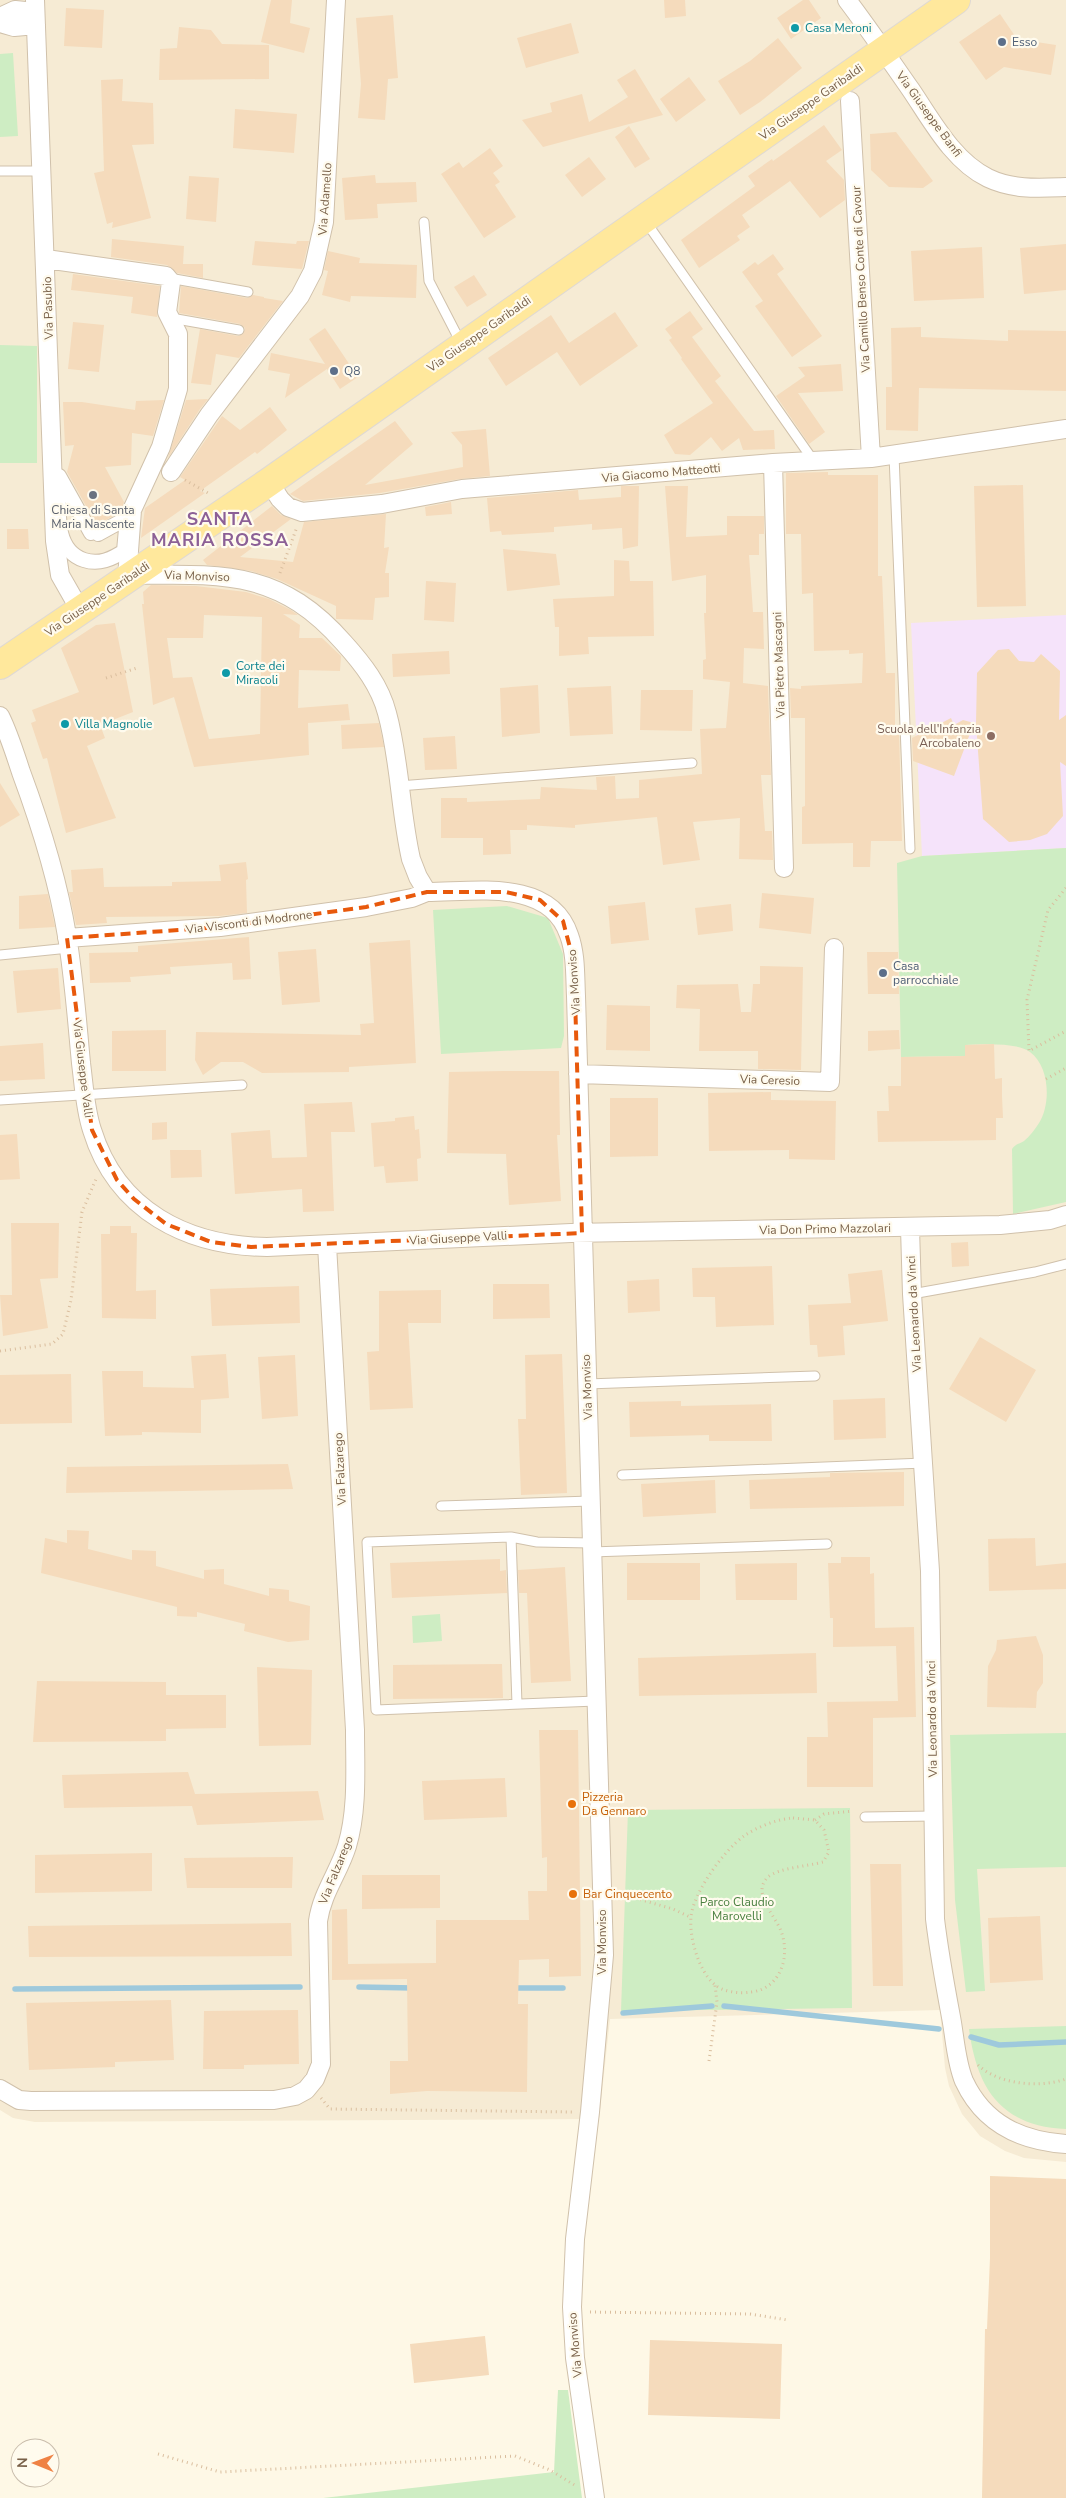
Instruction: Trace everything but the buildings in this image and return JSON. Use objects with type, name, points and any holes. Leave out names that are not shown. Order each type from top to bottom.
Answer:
[{"type":"main road","name":"Via Giuseppe Garibaldi","points":[[0,665],[269,482],[956,0]]},
{"type":"street","name":"Via Adamello","points":[[171,472],[209,414],[300,296],[313,271],[324,222],[336,0]]},
{"type":"street","name":"Via Giuseppe Banfi","points":[[847,0],[935,126],[971,168],[989,178],[1015,186],[1066,187]]},
{"type":"street","points":[[0,16],[15,10],[36,12]]},
{"type":"street","points":[[0,23],[14,27],[36,12]]},
{"type":"street","name":"Via Pasubio","points":[[36,12],[55,541],[60,575],[80,610]]},
{"type":"street","name":"Via Camillo Benso Conte di Cavour","points":[[850,101],[871,458]]},
{"type":"street","points":[[46,259],[160,275],[169,278],[171,285],[167,312],[178,334],[178,393],[161,447],[132,510],[130,576]]},
{"type":"street","name":"Via Giacomo Matteotti","points":[[302,512],[382,504],[462,489],[773,463],[871,458],[1066,429]]},
{"type":"street","name":"Via Pietro Mascagni","points":[[773,463],[784,868]]},
{"type":"street","points":[[59,476],[91,533],[96,530],[98,534],[127,518],[124,551],[111,560],[85,560],[74,555],[64,545],[60,533],[59,476]]},
{"type":"street","points":[[269,482],[284,503],[302,512]]},
{"type":"street","name":"Via Monviso","points":[[130,576],[222,575],[256,582],[290,596],[324,622],[352,651],[373,679],[387,711],[411,859],[418,877],[427,892],[521,893],[540,900],[554,910],[563,921],[570,936],[574,962],[578,1074],[604,1955],[576,2239],[572,2312],[575,2358],[595,2496]]},
{"type":"street","name":"Via Giuseppe Valli","points":[[0,716],[52,866],[68,943],[85,1095],[92,1130],[105,1161],[117,1180],[145,1209],[166,1224],[189,1235],[224,1244],[251,1247],[582,1233]]},
{"type":"street","name":"Via Visconti di Modrone","points":[[68,943],[220,927],[366,907],[412,898],[427,892]]},
{"type":"street","name":"Via Ceresio","points":[[578,1074],[830,1082],[834,948]]},
{"type":"street","name":"Via Don Primo Mazzolari","points":[[582,1233],[1000,1225],[1050,1220],[1066,1216]]},
{"type":"street","name":"Via Leonardo da Vinci","points":[[910,1228],[912,1294],[930,1571],[935,1919],[943,1976],[964,2081],[982,2108],[1006,2128],[1024,2137],[1066,2144]]},
{"type":"street","name":"Via Falzarego","points":[[311,2086],[318,2072],[322,2055],[318,1921],[320,1907],[346,1848],[351,1831],[354,1802],[355,1730],[327,1245]]},
{"type":"street","points":[[0,2089],[18,2100],[31,2101],[274,2100],[301,2094],[311,2086]]},
{"type":"lane","points":[[0,171],[42,171]]},
{"type":"lane","points":[[643,218],[813,460]]},
{"type":"lane","points":[[424,222],[429,281],[463,345]]},
{"type":"lane","points":[[169,278],[248,292]]},
{"type":"lane","points":[[171,318],[239,330]]},
{"type":"lane","points":[[894,455],[910,849]]},
{"type":"lane","points":[[400,786],[692,763]]},
{"type":"lane","points":[[0,955],[68,943]]},
{"type":"lane","points":[[0,1100],[242,1085]]},
{"type":"lane","points":[[912,1294],[1035,1272],[1066,1264]]},
{"type":"lane","points":[[587,1384],[815,1376]]},
{"type":"lane","points":[[622,1475],[924,1463]]},
{"type":"lane","points":[[441,1506],[590,1500]]},
{"type":"lane","points":[[512,1537],[517,1704]]},
{"type":"lane","points":[[596,1701],[376,1710],[367,1542],[512,1537],[538,1542],[591,1547],[827,1544]]},
{"type":"lane","points":[[865,1817],[934,1816]]},
{"type":"path","points":[[275,589],[302,512]]},
{"type":"path","points":[[106,678],[137,668]]},
{"type":"path","points":[[1066,888],[1048,910],[1027,1000],[1030,1051],[1066,1031]]},
{"type":"path","points":[[1046,1079],[1066,1068]]},
{"type":"path","points":[[0,1351],[52,1344],[62,1334],[71,1300],[82,1212],[105,1161]]},
{"type":"path","points":[[709,2061],[717,2002],[715,1986],[704,1970],[696,1948],[690,1917],[703,1884],[732,1845],[745,1835],[780,1819],[815,1820],[824,1814],[853,1812],[865,1817]]},
{"type":"path","points":[[715,1986],[734,1992],[751,1992],[770,1986],[779,1975],[784,1958],[781,1931],[766,1905],[762,1890],[764,1882],[777,1872],[823,1862],[829,1852],[824,1830],[815,1820]]},
{"type":"path","points":[[620,1894],[673,1909],[690,1917]]},
{"type":"path","points":[[977,2064],[995,2076],[1011,2081],[1046,2083],[1066,2079]]},
{"type":"path","points":[[311,2086],[330,2109],[590,2112]]},
{"type":"path","points":[[572,2312],[731,2314],[788,2320]]},
{"type":"path","points":[[158,2454],[220,2472],[515,2456],[550,2470],[595,2496]]},
{"type":"highlighted area","points":[[427,892],[506,892],[540,900],[563,921],[574,963],[582,1233],[251,1247],[211,1242],[166,1224],[134,1199],[117,1180],[92,1130],[67,938],[220,927],[366,907]]},
{"type":"shaded area","points":[[0,0],[948,0],[0,659]]},
{"type":"shaded area","points":[[962,0],[1066,0],[1066,2162],[1024,2158],[1005,2151],[980,2136],[962,2114],[949,2086],[945,2068],[940,2010],[610,2019],[599,2119],[35,2122],[13,2118],[0,2110],[0,669]]},
{"type":"shaded area","name":"Scuola dell'Infanzia Arcobaleno","points":[[1066,615],[1066,848],[922,856],[911,623]]},
{"type":"green space","points":[[13,53],[18,136],[0,137],[0,54]]},
{"type":"green space","points":[[0,345],[37,346],[37,463],[0,463]]},
{"type":"green space","points":[[1066,848],[1066,1202],[1013,1214],[1012,1149],[1028,1137],[1043,1115],[1047,1096],[1045,1076],[1037,1059],[1030,1052],[1008,1045],[965,1045],[965,1056],[901,1057],[897,863],[922,856]]},
{"type":"green space","points":[[507,906],[548,918],[563,954],[564,1036],[561,1048],[441,1054],[433,910]]},
{"type":"green space","points":[[440,1614],[442,1641],[413,1643],[412,1616]]},
{"type":"green space","points":[[1066,1733],[1066,1867],[977,1869],[985,1991],[966,1992],[955,1900],[950,1735]]},
{"type":"green space","name":"Parco Claudio Marovelli","points":[[850,1808],[852,2008],[621,2011],[628,1810]]},
{"type":"green space","points":[[1066,2026],[1066,2129],[1025,2121],[1009,2112],[996,2100],[986,2086],[978,2070],[969,2029]]},
{"type":"green space","points":[[558,2390],[568,2390],[582,2498],[323,2498],[554,2472]]},
{"type":"waterway","points":[[15,1989],[300,1987]]},
{"type":"waterway","points":[[359,1987],[414,1988]]},
{"type":"waterway","points":[[511,1988],[563,1988]]},
{"type":"waterway","points":[[623,2013],[712,2006]]},
{"type":"waterway","points":[[724,2006],[939,2029]]},
{"type":"waterway","points":[[971,2037],[999,2045],[1066,2042]]},
{"type":"place","name":"Casa Meroni","points":[[795,28]]},
{"type":"place","name":"Esso","points":[[1002,42]]},
{"type":"place","name":"Q8","points":[[334,371]]},
{"type":"place","name":"Chiesa di Santa Maria Nascente","points":[[93,495]]},
{"type":"place","name":"Corte dei Miracoli","points":[[226,673]]},
{"type":"place","name":"Villa Magnolie","points":[[65,724]]},
{"type":"place","name":"Scuola dell'Infanzia Arcobaleno","points":[[991,736]]},
{"type":"place","name":"Casa parrocchiale","points":[[883,973]]},
{"type":"place","name":"Pizzeria Da Gennaro","points":[[572,1804]]},
{"type":"place","name":"Bar Cinquecento","points":[[573,1894]]},
{"type":"district","name":"SANTA MARIA ROSSA","points":[[220,529]]}]
